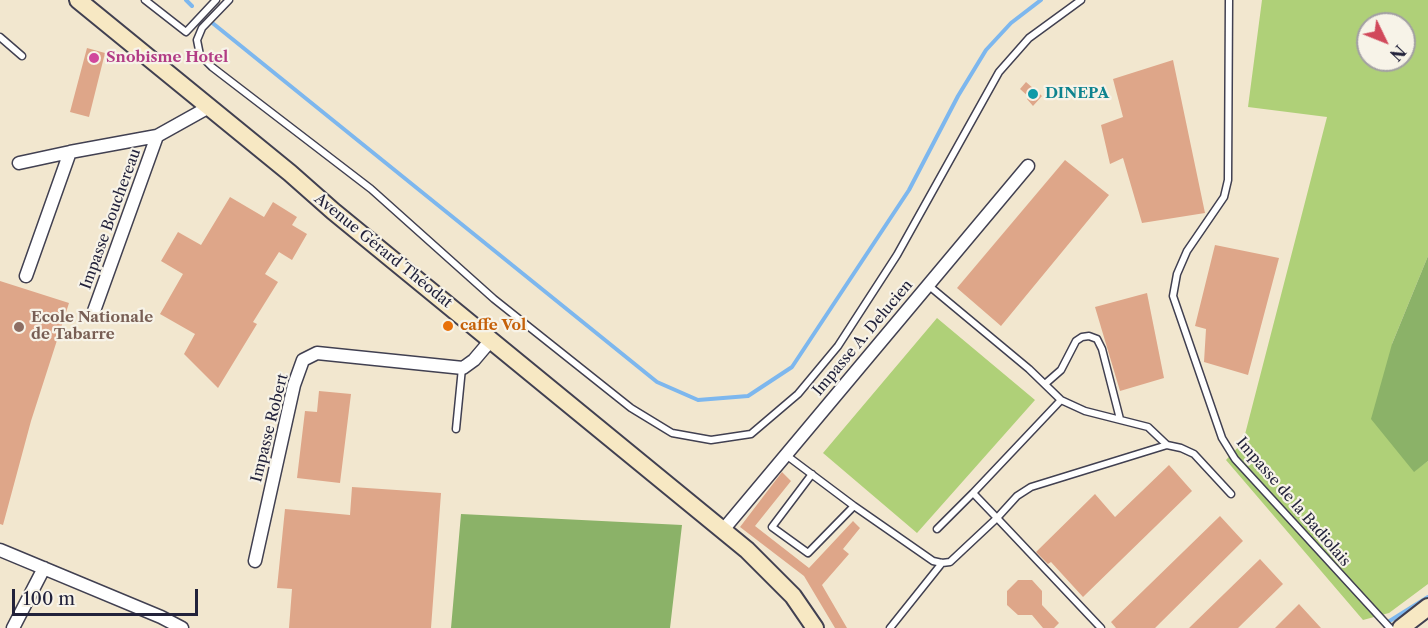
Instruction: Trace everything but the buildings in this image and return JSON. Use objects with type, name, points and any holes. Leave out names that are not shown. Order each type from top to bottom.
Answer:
[{"type":"street","name":"Avenue Gérard Théodat","points":[[78,0],[290,173],[333,212],[723,530],[777,578],[793,596],[815,628]]},
{"type":"street","name":"Impasse Bouchereau","points":[[19,163],[157,136],[209,107]]},
{"type":"street","name":"Impasse Bouchereau","points":[[94,311],[157,136]]},
{"type":"street","points":[[26,276],[70,152]]},
{"type":"street","name":"Impasse A. Delucien","points":[[723,530],[1028,166]]},
{"type":"street","points":[[462,368],[474,360],[491,340]]},
{"type":"street","name":"Impasse Robert","points":[[255,561],[294,385],[303,360],[317,353],[462,368]]},
{"type":"street","points":[[0,550],[174,626]]},
{"type":"street","points":[[13,628],[44,568]]},
{"type":"street","points":[[1401,628],[1428,607]]},
{"type":"lane","points":[[145,0],[186,32],[216,0]]},
{"type":"lane","points":[[229,0],[202,28],[197,40],[200,55],[212,67],[371,189],[494,299],[631,408],[672,433],[711,440],[752,434],[798,394],[838,346],[897,255],[999,72],[1029,38],[1081,0]]},
{"type":"lane","name":"Impasse de la Badiolais","points":[[1229,0],[1228,180],[1224,197],[1187,251],[1177,274],[1173,296],[1211,410],[1226,445],[1235,459],[1390,628]]},
{"type":"lane","points":[[0,37],[22,56]]},
{"type":"lane","points":[[927,285],[1061,400],[1085,411],[1148,428],[1167,445]]},
{"type":"lane","points":[[1045,384],[1060,370],[1076,341],[1089,336],[1097,339],[1102,349],[1120,419]]},
{"type":"lane","points":[[456,429],[462,368]]},
{"type":"lane","points":[[937,529],[1061,400]]},
{"type":"lane","points":[[785,455],[926,557],[942,563],[950,562],[1017,496],[1031,487],[1167,445],[1194,454],[1231,494]]},
{"type":"lane","points":[[812,474],[772,527],[808,553],[854,506]]},
{"type":"lane","points":[[973,494],[1101,628]]},
{"type":"lane","points":[[890,628],[942,563]]},
{"type":"green space","points":[[1262,0],[1428,0],[1428,256],[1392,344],[1414,471],[1428,461],[1428,584],[1389,613],[1363,620],[1226,460],[1243,442],[1327,117],[1248,107]]},
{"type":"green space","points":[[1428,256],[1428,461],[1414,472],[1371,419],[1392,344]]},
{"type":"green space","points":[[937,318],[1035,400],[917,533],[823,453]]},
{"type":"green space","points":[[461,514],[682,525],[670,628],[451,628]]},
{"type":"waterway","points":[[186,0],[192,6]]},
{"type":"waterway","points":[[210,21],[657,382],[698,400],[748,396],[792,367],[909,190],[958,96],[986,50],[1011,23],[1041,0]]},
{"type":"waterway","points":[[1388,622],[1428,597]]},
{"type":"place","name":"Snobisme Hotel","points":[[94,58]]},
{"type":"place","name":"DINEPA","points":[[1033,94]]},
{"type":"place","name":"caffe Vol","points":[[448,326]]},
{"type":"place","name":"Ecole Nationale de Tabarre","points":[[19,327]]}]
